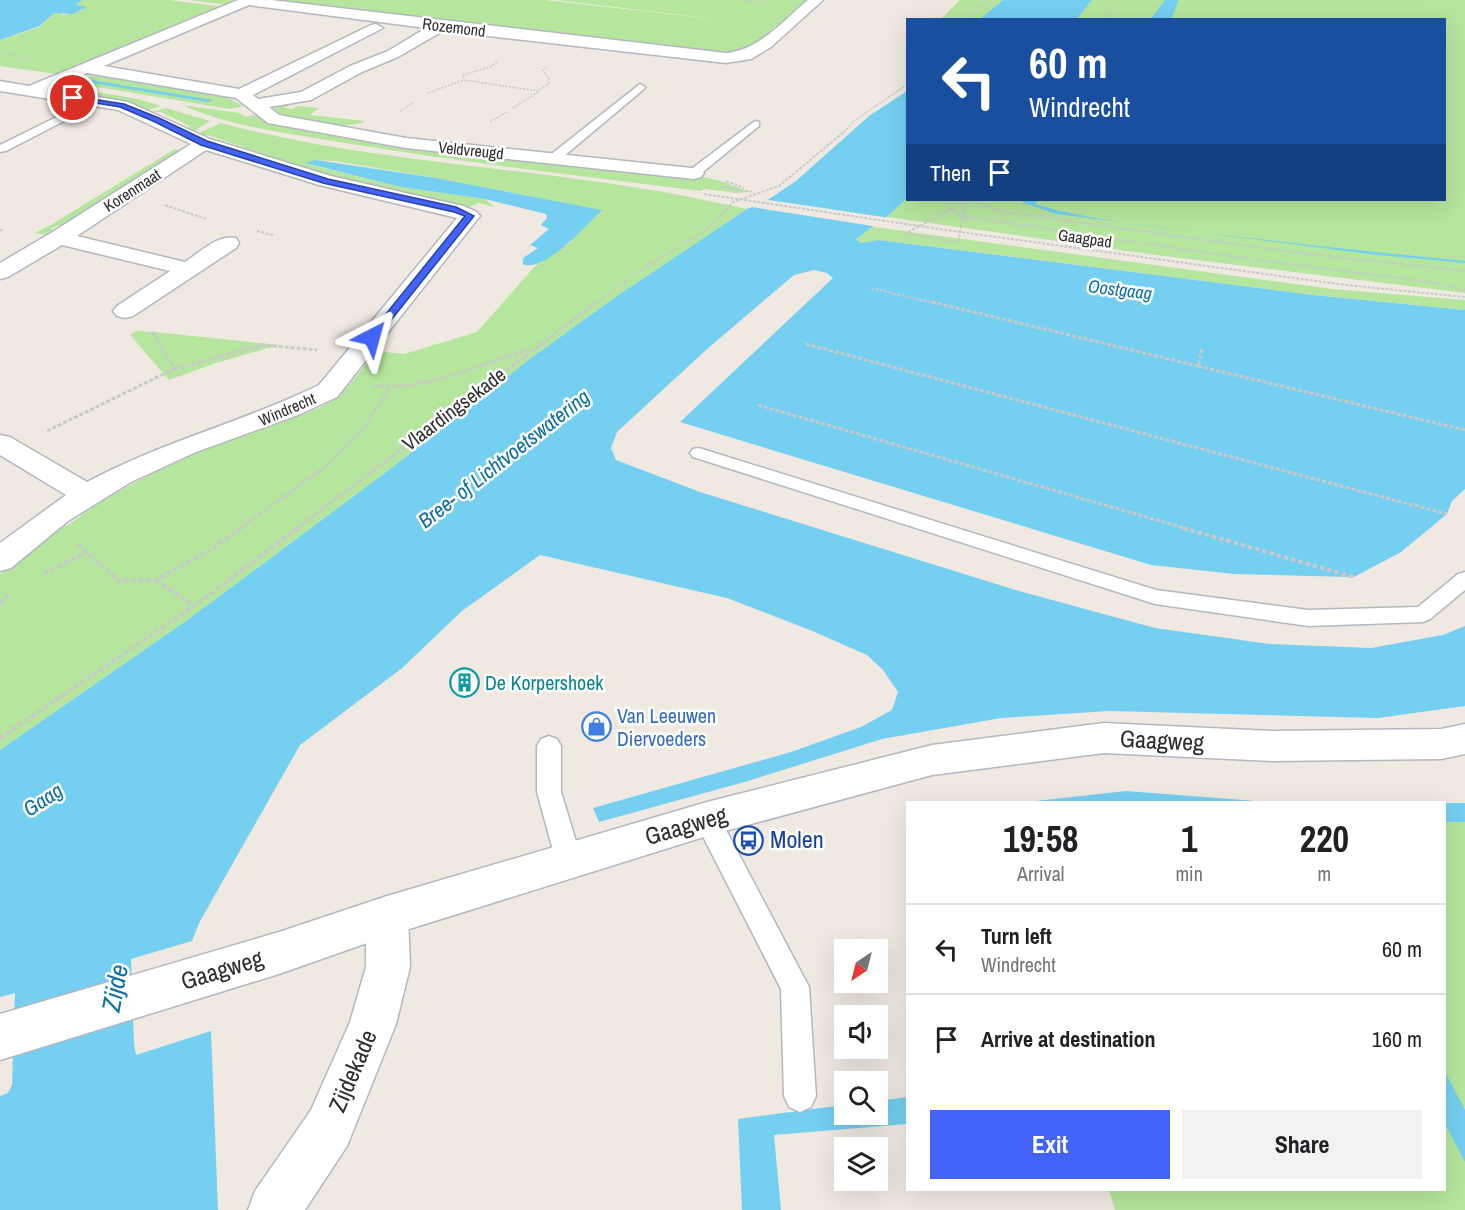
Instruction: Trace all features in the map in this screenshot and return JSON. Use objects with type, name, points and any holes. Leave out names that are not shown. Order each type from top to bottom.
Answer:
[{"type":"street","name":"Rozemond","points":[[85,68],[247,1],[441,26],[726,58],[746,56],[766,44],[816,0]]},
{"type":"street","name":"Veldvreugd","points":[[85,68],[248,99],[304,96],[393,54],[441,26]]},
{"type":"street","points":[[248,99],[376,28]]},
{"type":"street","points":[[30,91],[85,68]]},
{"type":"street","name":"Windrecht","points":[[0,86],[95,101],[133,110],[204,143],[326,181],[456,210],[470,216],[328,391],[297,407],[167,454],[86,494],[0,560]]},
{"type":"street","name":"Veldvreugd","points":[[248,99],[274,119],[406,143],[694,173]]},
{"type":"street","name":"Korenmaat","points":[[0,272],[59,238],[204,143]]},
{"type":"street","points":[[59,238],[188,269]]},
{"type":"street","points":[[124,311],[228,243]]},
{"type":"street","points":[[5,446],[86,494]]},
{"type":"street","name":"Gaagweg","points":[[0,1037],[279,953],[387,916],[707,819],[932,759],[1104,738],[1272,746],[1441,744],[1465,739]]},
{"type":"street","name":"Zijdekade","points":[[273,1210],[329,1128],[373,1024],[388,967],[387,916]]},
{"type":"lane","points":[[553,159],[640,87]]},
{"type":"lane","points":[[2,149],[95,101]]},
{"type":"lane","points":[[694,173],[754,124]]},
{"type":"lane","points":[[699,453],[1155,597],[1308,618],[1423,614],[1465,579]]},
{"type":"lane","points":[[549,746],[549,792],[569,861]]},
{"type":"lane","points":[[707,819],[795,987],[800,1096]]},
{"type":"path","points":[[967,18],[989,0]]},
{"type":"path","points":[[1105,18],[1117,0]]},
{"type":"path","points":[[464,80],[463,75],[490,67],[501,59],[508,42],[520,34]]},
{"type":"path","points":[[513,108],[548,84],[549,79],[543,70],[549,66],[588,55],[604,44]]},
{"type":"path","points":[[428,93],[464,80],[538,91]]},
{"type":"path","name":"Vlaardingsekade","points":[[0,738],[194,606],[635,274],[708,228],[733,202],[779,186],[835,141],[855,120],[906,85]]},
{"type":"path","points":[[399,111],[413,103]]},
{"type":"path","points":[[489,123],[507,111]]},
{"type":"path","points":[[131,191],[209,221]]},
{"type":"path","name":"Gaagpad","points":[[704,194],[1345,285],[1465,297]]},
{"type":"path","points":[[953,201],[946,207],[963,216],[1229,256],[1437,283],[1465,290]]},
{"type":"path","points":[[967,201],[904,234],[958,242],[969,201]]},
{"type":"path","points":[[972,201],[1010,213],[1308,254],[1465,272]]},
{"type":"path","points":[[252,230],[273,235]]},
{"type":"path","points":[[871,288],[1465,430]]},
{"type":"path","points":[[124,311],[145,317],[174,369]]},
{"type":"path","points":[[806,344],[1447,513]]},
{"type":"path","points":[[5,446],[174,369],[263,345],[358,354]]},
{"type":"path","points":[[1197,366],[1202,349]]},
{"type":"path","points":[[336,381],[389,389],[426,383],[499,358],[533,350]]},
{"type":"path","points":[[52,518],[119,581],[156,580],[212,549],[325,467],[363,429],[389,389]]},
{"type":"path","points":[[758,405],[1354,577]]},
{"type":"path","points":[[156,580],[194,606]]},
{"type":"green space","points":[[82,0],[170,0],[222,7],[86,65],[81,64],[56,74],[0,66],[0,40],[40,27],[54,13],[61,12],[62,15],[83,10],[75,5]]},
{"type":"green space","points":[[190,0],[231,0],[234,2],[227,5]]},
{"type":"green space","points":[[261,0],[545,0],[741,22],[556,0],[807,0],[780,26],[777,25],[748,51],[720,55]]},
{"type":"green space","points":[[960,0],[1003,0],[981,18],[942,18]]},
{"type":"green space","points":[[1092,0],[1465,0],[1465,293],[1148,254],[887,217],[906,199],[906,201],[1446,201],[1446,18],[1078,18]]},
{"type":"green space","points":[[101,76],[222,95],[243,106],[230,109],[67,82],[80,77]]},
{"type":"green space","points":[[62,86],[138,99],[161,106],[148,110],[131,104],[61,92],[58,88]]},
{"type":"green space","points":[[283,104],[289,105],[285,108],[293,109],[298,106],[319,108],[310,115],[365,121],[359,124],[338,125],[292,119],[273,109]]},
{"type":"green space","points":[[183,105],[239,113],[246,117],[254,115],[270,123],[696,175],[750,192],[736,193],[705,189],[700,191],[384,149],[239,124]]},
{"type":"green space","points":[[166,108],[210,121],[193,132],[189,130],[190,126],[161,112],[151,112]]},
{"type":"green space","points":[[221,123],[275,136],[383,155],[603,182],[747,209],[617,296],[527,361],[389,470],[186,621],[0,750],[0,574],[42,538],[63,524],[67,526],[136,482],[216,445],[330,402],[348,386],[377,351],[404,354],[477,332],[535,266],[568,244],[601,210],[335,161],[316,160],[307,164],[401,187],[485,199],[495,207],[478,203],[468,208],[338,180],[272,161],[272,157],[211,136],[197,134]]},
{"type":"green space","points":[[175,149],[181,151],[69,226],[59,225],[51,229],[53,230],[47,235],[35,233],[49,226]]},
{"type":"green space","points":[[874,227],[1332,289],[1465,300],[1465,310],[1313,295],[879,240],[861,243],[855,239]]},
{"type":"green space","points":[[136,331],[279,345],[216,363],[169,380],[130,335]]},
{"type":"green space","points":[[1465,817],[1465,1210],[1115,1210],[1109,1191],[1446,1191],[1446,820]]},
{"type":"water","points":[[0,0],[82,0],[76,5],[87,7],[73,14],[54,13],[40,26],[0,40]]},
{"type":"water","points":[[1003,0],[1092,0],[1078,18],[981,18]]},
{"type":"water","points":[[1165,0],[1179,0],[1171,18],[1152,18]]},
{"type":"water","points":[[85,79],[213,100],[208,102],[80,81]]},
{"type":"water","points":[[906,92],[906,199],[887,217],[856,239],[861,243],[879,240],[1313,295],[1465,310],[1465,489],[1452,501],[1447,514],[1401,552],[1354,577],[1234,574],[1151,565],[680,422],[833,278],[827,273],[814,270],[794,275],[706,350],[617,432],[611,448],[616,460],[700,492],[1019,591],[1155,628],[1270,644],[1371,648],[1443,635],[1465,626],[1465,706],[1378,718],[1109,711],[1001,718],[882,739],[748,781],[599,822],[593,808],[791,752],[861,727],[892,710],[898,692],[883,670],[867,655],[727,598],[540,555],[462,611],[401,669],[300,745],[199,923],[192,941],[131,959],[136,1055],[211,1031],[218,1210],[0,1210],[0,1096],[8,1093],[12,1085],[15,993],[0,997],[0,750],[186,621],[389,470],[527,361],[617,296],[747,209],[766,201],[796,181],[869,116]]},
{"type":"water","points":[[316,160],[436,178],[602,210],[553,255],[532,265],[523,264],[523,258],[538,248],[530,245],[549,229],[541,225],[547,218],[546,214],[485,199],[401,187],[305,163]]},
{"type":"water","points":[[1038,201],[1035,204],[1126,223],[1056,214],[1022,202]]},
{"type":"water","points":[[1186,231],[1465,261],[1465,263],[1369,254]]},
{"type":"water","points":[[1126,791],[1256,801],[1036,801]]},
{"type":"water","points":[[1446,803],[1465,803],[1465,822],[1446,822]]},
{"type":"water","points":[[1446,1074],[1465,1110],[1465,1162],[1446,1126]]},
{"type":"water","points":[[906,1097],[906,1124],[774,1135],[781,1210],[742,1210],[738,1119],[834,1106],[834,1125],[888,1125],[888,1100]]},
{"type":"pier","points":[[762,199],[890,218],[879,227],[745,206]]},
{"type":"place","name":"De Korpershoek","points":[[464,683]]},
{"type":"place","name":"Van Leeuwen Diervoeders","points":[[596,727]]},
{"type":"place","name":"Molen","points":[[749,840]]},
{"type":"route","points":[[73,98],[122,106],[156,119],[204,143],[326,181],[456,210],[470,216],[372,337]]},
{"type":"water label","name":"Oostgaag","points":[[1120,290]]},
{"type":"water label","name":"Bree- of Lichtvoetswatering","points":[[504,459]]},
{"type":"water label","name":"Gaag","points":[[43,800]]},
{"type":"water label","name":"Zijde","points":[[115,988]]}]
